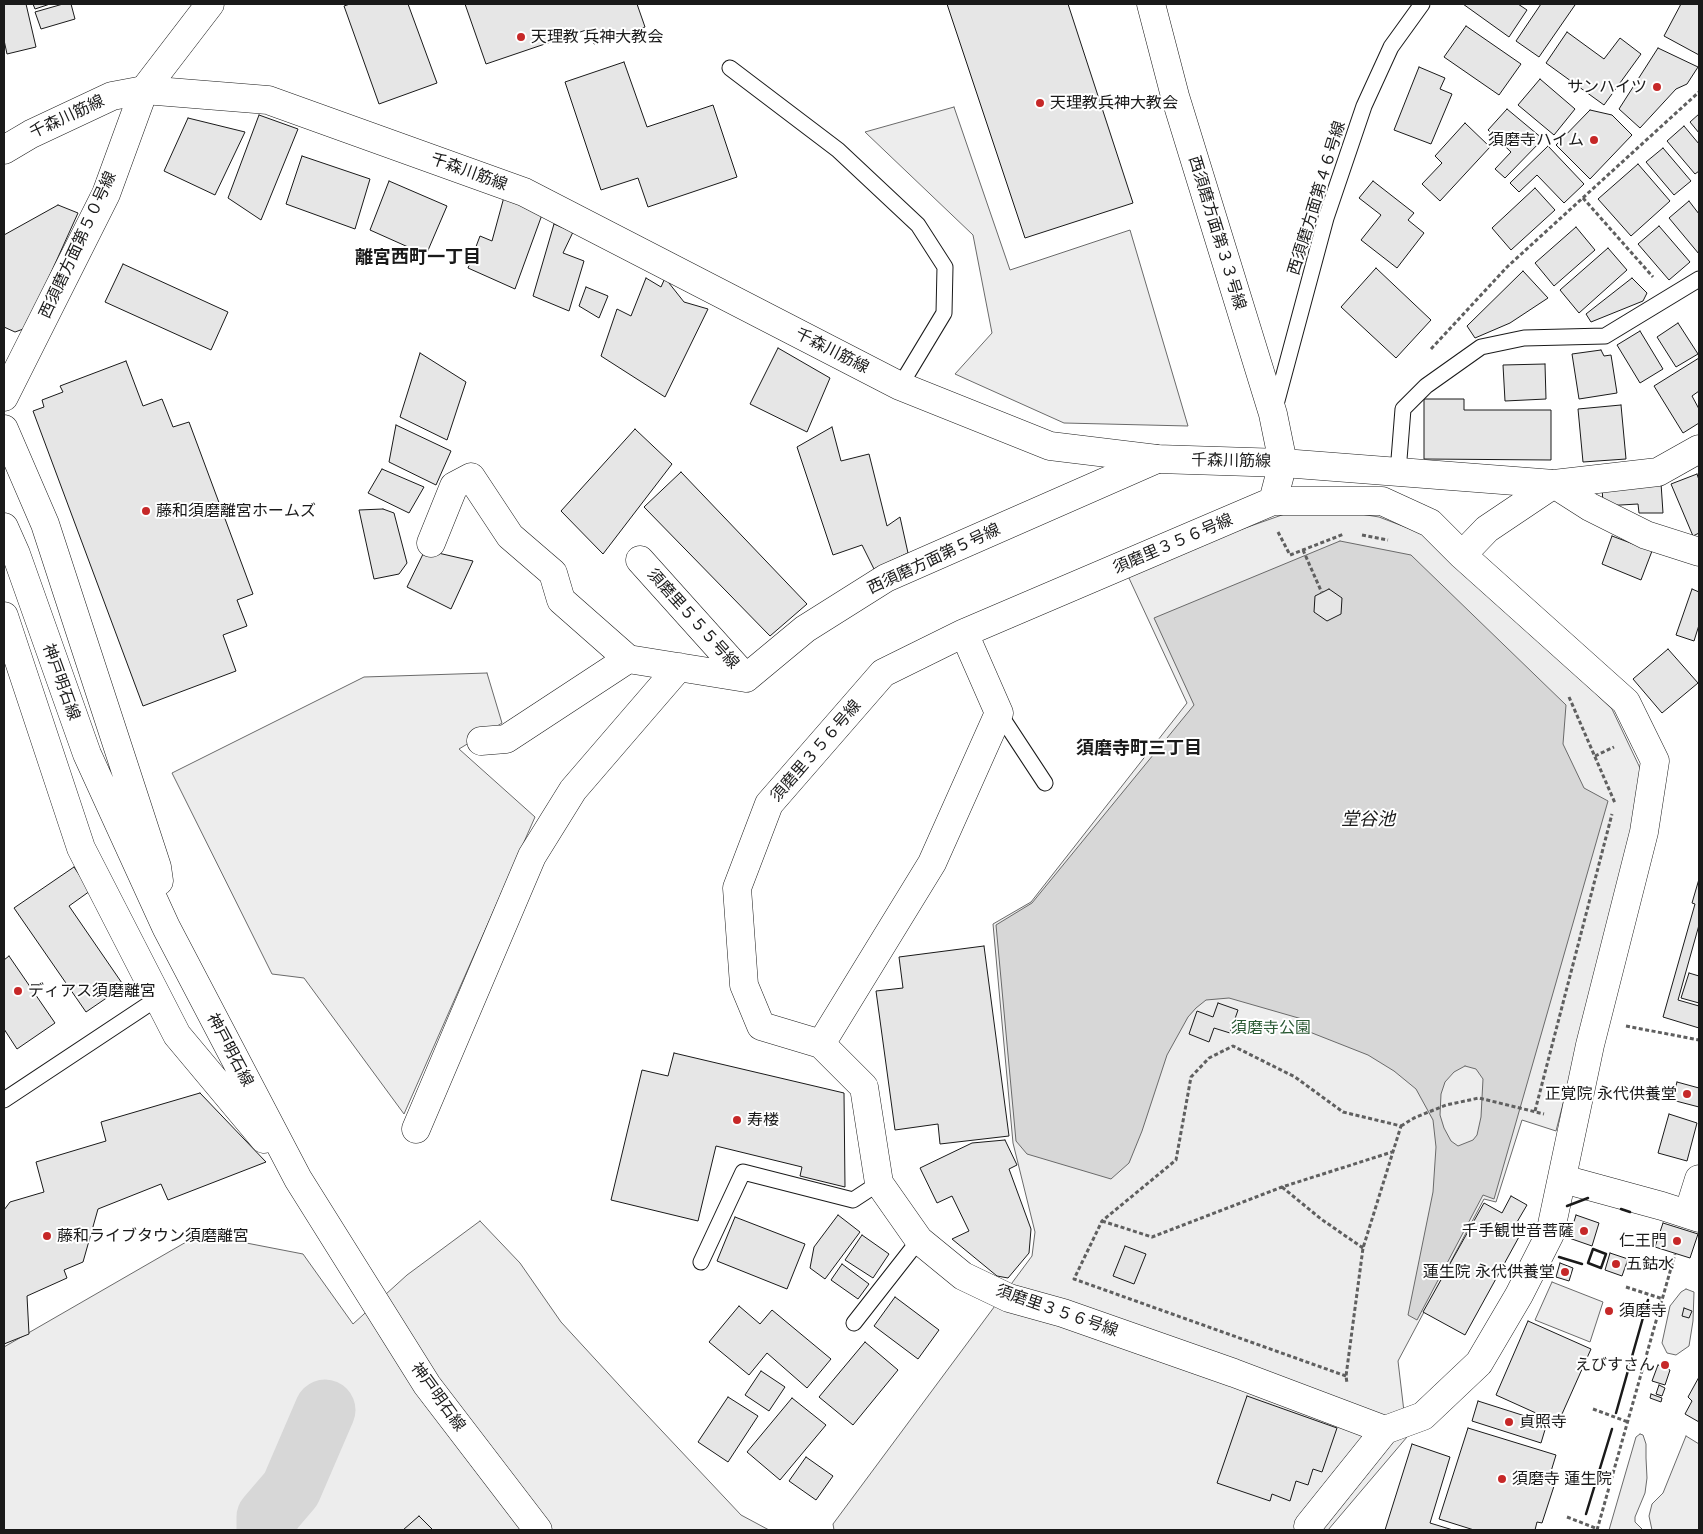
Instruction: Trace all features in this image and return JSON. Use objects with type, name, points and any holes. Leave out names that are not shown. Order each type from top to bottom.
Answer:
[{"type":"street","name":"西須磨方面第５０号線","points":[[4,396],[106,194],[144,90],[210,4]]},
{"type":"street","name":"西須磨方面第３３号線","points":[[1151,4],[1175,96],[1273,414],[1283,463]]},
{"type":"street","name":"千森川筋線","points":[[4,150],[31,134],[112,96],[144,90],[268,100],[524,192],[900,386],[1050,446],[1157,460],[1283,463],[1554,484],[1658,472],[1699,449]]},
{"type":"street","points":[[4,429],[45,524],[157,867],[166,927]]},
{"type":"street","name":"西須磨方面第５号線","points":[[746,678],[804,629],[886,578],[1157,460]]},
{"type":"street","points":[[1283,463],[1274,513],[1382,501],[1430,522],[1462,555],[1626,702],[1655,761],[1644,832],[1596,1020],[1550,1234],[1519,1295],[1479,1363],[1424,1416],[1385,1430],[1308,1526]]},
{"type":"street","points":[[431,543],[454,486],[471,476],[510,536],[553,573],[561,600],[628,659],[746,678]]},
{"type":"street","points":[[1462,555],[1487,529],[1554,484],[1590,507],[1646,535],[1699,552]]},
{"type":"street","name":"須磨里３５６号線","points":[[1274,513],[964,633],[883,673],[769,804],[737,888],[744,985],[761,1026],[822,1044],[864,1087],[879,1183],[919,1240],[963,1276],[1009,1298],[1063,1313],[1234,1373],[1385,1430]]},
{"type":"street","name":"神戸明石線","points":[[4,527],[16,554],[87,754],[166,927],[298,1179],[427,1385],[538,1530]]},
{"type":"street","name":"須磨里５５５号線","points":[[640,560],[746,678]]},
{"type":"street","points":[[4,616],[81,848],[176,1035],[298,1179]]},
{"type":"street","points":[[822,1044],[932,863],[1000,713],[964,633]]},
{"type":"street","points":[[481,742],[506,739],[628,659]]},
{"type":"street","points":[[416,1129],[532,856],[573,790],[679,668]]},
{"type":"street","points":[[1563,1179],[1694,1216],[1699,1179]]},
{"type":"lane","name":"西須磨方面第４６号線","points":[[1273,414],[1326,218],[1364,106],[1391,46],[1422,4]]},
{"type":"lane","points":[[730,68],[838,150],[918,225],[945,267],[944,313],[900,386]]},
{"type":"lane","points":[[1398,472],[1403,408],[1432,382],[1481,347],[1524,338],[1605,336],[1699,279]]},
{"type":"lane","points":[[1000,713],[1046,783]]},
{"type":"lane","points":[[4,1100],[158,998]]},
{"type":"lane","points":[[701,1262],[742,1172],[853,1200],[879,1183]]},
{"type":"lane","points":[[854,1323],[919,1240]]},
{"type":"path","points":[[1432,382],[1418,363],[1508,267],[1699,92]]},
{"type":"path","points":[[1583,198],[1670,297]]},
{"type":"path","points":[[1274,513],[1290,555],[1349,532]]},
{"type":"path","points":[[1359,534],[1388,540]]},
{"type":"path","points":[[1303,550],[1322,593]]},
{"type":"path","points":[[1534,1111],[1615,803],[1571,699],[1564,692]]},
{"type":"path","points":[[1596,756],[1606,751]]},
{"type":"path","points":[[1596,1020],[1699,1040]]},
{"type":"path","points":[[1401,1126],[1343,1112],[1295,1077],[1233,1046],[1209,1058],[1190,1077],[1176,1160],[1102,1221],[1074,1279],[1346,1376],[1363,1248],[1401,1126],[1414,1118],[1446,1105],[1479,1098],[1522,1108]]},
{"type":"path","points":[[1102,1221],[1152,1237],[1282,1187],[1392,1152]]},
{"type":"path","points":[[1282,1187],[1321,1219],[1363,1248]]},
{"type":"path","points":[[1567,1517],[1598,1530],[1675,1254]]},
{"type":"path","points":[[1626,1287],[1663,1299]]},
{"type":"path","points":[[1593,1409],[1628,1422]]},
{"type":"green space","points":[[954,107],[1010,270],[1130,230],[1188,426],[1064,423],[955,374],[992,333],[973,235],[865,132]]},
{"type":"green space","name":"須磨寺公園","points":[[1330,509],[1379,517],[1429,536],[1612,709],[1640,768],[1635,823],[1556,1131],[1522,1120],[1496,1202],[1484,1199],[1398,1361],[1407,1437],[1328,1530],[834,1530],[833,1524],[1032,1256],[1035,1232],[1013,1143],[993,924],[1031,902],[1187,703],[1128,576],[1228,534],[1296,510]]},
{"type":"green space","points":[[487,673],[502,723],[459,749],[535,817],[404,1114],[304,978],[272,974],[172,773],[364,677]]},
{"type":"green space","points":[[480,1221],[520,1263],[561,1322],[630,1397],[741,1515],[769,1530],[4,1530],[4,1347],[200,1234],[303,1254],[353,1324],[407,1275]]},
{"type":"green space","points":[[1552,1282],[1603,1302],[1590,1342],[1535,1320]]},
{"type":"green space","points":[[1686,1289],[1694,1292],[1693,1321],[1689,1346],[1676,1355],[1667,1353],[1662,1343],[1670,1306],[1681,1292]]},
{"type":"green space","points":[[1640,1434],[1643,1435],[1646,1444],[1647,1478],[1645,1493],[1635,1517],[1635,1522],[1643,1530],[1609,1530],[1636,1437]]},
{"type":"green space","points":[[1686,1436],[1699,1444],[1699,1530],[1652,1530],[1649,1516],[1652,1504],[1663,1493]]},
{"type":"water","name":"堂谷池","points":[[1340,541],[1411,555],[1566,705],[1563,744],[1584,788],[1608,801],[1494,1199],[1483,1195],[1417,1320],[1408,1315],[1433,1192],[1436,1147],[1433,1120],[1416,1089],[1394,1071],[1368,1055],[1302,1029],[1302,1019],[1229,998],[1206,1000],[1196,1008],[1188,1017],[1167,1055],[1142,1131],[1129,1163],[1111,1179],[1027,1154],[1016,1141],[996,925],[1032,903],[1194,705],[1154,618]],"holes":[[[1465,1066],[1476,1069],[1483,1079],[1481,1117],[1477,1135],[1473,1140],[1458,1146],[1451,1141],[1444,1128],[1440,1115],[1441,1094],[1445,1082],[1454,1072]]]},
{"type":"building","points":[[4,4],[26,4],[36,47],[7,54],[4,40]]},
{"type":"building","points":[[33,4],[50,4],[35,9]]},
{"type":"building","points":[[63,4],[71,4],[75,19],[41,29],[35,12]]},
{"type":"building","points":[[350,4],[408,4],[437,83],[379,104],[344,6]]},
{"type":"building","name":"天理教 兵神大教会","points":[[465,4],[637,4],[645,27],[594,44],[589,29],[486,64]]},
{"type":"building","name":"天理教兵神大教会","points":[[947,4],[1068,4],[1133,203],[1025,238]]},
{"type":"building","points":[[1463,4],[1518,4],[1527,10],[1509,37]]},
{"type":"building","points":[[1541,4],[1575,5],[1539,57],[1516,41]]},
{"type":"building","points":[[1681,4],[1699,4],[1699,55],[1664,36]]},
{"type":"building","points":[[1466,26],[1521,64],[1499,95],[1444,57]]},
{"type":"building","points":[[1567,32],[1604,59],[1620,38],[1641,54],[1604,105],[1546,63]]},
{"type":"building","name":"サンハイツ","points":[[1658,48],[1698,67],[1687,84],[1676,89],[1640,128],[1619,109]]},
{"type":"building","points":[[624,62],[647,127],[713,105],[737,177],[648,207],[638,178],[601,190],[565,82]]},
{"type":"building","points":[[1419,67],[1445,78],[1440,89],[1452,94],[1431,144],[1394,130]]},
{"type":"building","points":[[1540,79],[1575,109],[1554,135],[1518,105]]},
{"type":"building","points":[[1507,109],[1543,139],[1505,178],[1495,169],[1511,152],[1488,130]]},
{"type":"building","name":"須磨寺ハイム","points":[[1590,110],[1612,115],[1632,135],[1590,179],[1556,145]]},
{"type":"building","points":[[1699,114],[1699,133],[1690,122]]},
{"type":"building","points":[[259,115],[298,129],[261,220],[228,198]]},
{"type":"building","points":[[188,118],[245,132],[215,195],[164,171]]},
{"type":"building","points":[[1465,123],[1490,147],[1440,201],[1422,184],[1442,163],[1435,156]]},
{"type":"building","points":[[1684,126],[1699,144],[1699,171],[1695,174],[1667,141]]},
{"type":"building","points":[[1548,146],[1584,184],[1564,203],[1537,175],[1519,192],[1510,183]]},
{"type":"building","points":[[1663,148],[1691,181],[1674,195],[1646,162]]},
{"type":"building","points":[[302,156],[370,179],[355,229],[286,204]]},
{"type":"building","points":[[1638,164],[1670,201],[1631,236],[1598,199]]},
{"type":"building","points":[[389,181],[447,206],[426,255],[370,230]]},
{"type":"building","points":[[1373,181],[1414,213],[1408,220],[1424,233],[1397,268],[1361,240],[1381,215],[1359,198]]},
{"type":"building","points":[[1535,188],[1555,210],[1511,250],[1492,228]]},
{"type":"building","points":[[504,197],[543,212],[515,289],[468,268],[480,236],[492,241]]},
{"type":"building","points":[[1689,201],[1699,214],[1699,254],[1669,218]]},
{"type":"building","points":[[58,205],[78,213],[26,328],[15,332],[4,327],[4,235]]},
{"type":"building","points":[[554,224],[573,232],[563,253],[584,261],[569,311],[533,296]]},
{"type":"building","points":[[1659,226],[1690,262],[1669,280],[1638,244]]},
{"type":"building","points":[[1576,227],[1595,250],[1554,286],[1535,263]]},
{"type":"building","points":[[1608,248],[1627,270],[1579,313],[1560,290]]},
{"type":"building","points":[[123,264],[228,312],[211,350],[105,302]]},
{"type":"building","points":[[1376,268],[1431,320],[1396,358],[1341,307]]},
{"type":"building","points":[[1523,271],[1548,298],[1510,323],[1475,338],[1467,326]]},
{"type":"building","points":[[646,278],[661,287],[665,278],[684,302],[708,309],[665,397],[601,356],[617,309],[631,316]]},
{"type":"building","points":[[1632,278],[1647,293],[1643,301],[1591,322],[1586,314]]},
{"type":"building","points":[[586,287],[608,296],[599,318],[579,306]]},
{"type":"building","points":[[1678,323],[1698,354],[1676,367],[1657,337]]},
{"type":"building","points":[[1640,331],[1663,369],[1640,383],[1617,345]]},
{"type":"building","points":[[778,348],[830,378],[807,432],[750,404]]},
{"type":"building","points":[[1601,350],[1604,356],[1611,355],[1617,393],[1579,399],[1572,354]]},
{"type":"building","points":[[420,353],[466,382],[447,440],[400,417]]},
{"type":"building","points":[[1699,358],[1699,391],[1692,396],[1699,409],[1699,423],[1683,433],[1654,386]]},
{"type":"building","name":"藤和須磨離宮ホームズ","points":[[126,361],[143,406],[162,399],[173,427],[189,422],[253,594],[237,600],[247,626],[223,635],[236,671],[143,706],[33,411],[44,407],[42,400],[63,392],[60,386]]},
{"type":"building","points":[[1545,364],[1546,399],[1505,401],[1503,365]]},
{"type":"building","points":[[1424,399],[1464,399],[1464,410],[1551,410],[1551,460],[1424,459]]},
{"type":"building","points":[[1621,405],[1626,459],[1583,462],[1578,409]]},
{"type":"building","points":[[396,425],[451,451],[436,485],[389,462]]},
{"type":"building","points":[[832,427],[841,461],[869,454],[887,526],[900,517],[908,553],[874,569],[862,545],[833,555],[797,447]]},
{"type":"building","points":[[635,429],[672,464],[603,554],[561,511]]},
{"type":"building","points":[[382,469],[424,487],[409,513],[368,493]]},
{"type":"building","points":[[681,472],[807,604],[770,636],[644,507]]},
{"type":"building","points":[[1697,474],[1699,480],[1699,533],[1693,536],[1671,484]]},
{"type":"building","points":[[1661,483],[1663,513],[1639,513],[1638,504],[1603,506],[1602,485]]},
{"type":"building","points":[[383,509],[394,513],[407,563],[399,574],[374,579],[359,510]]},
{"type":"building","points":[[1612,536],[1652,551],[1641,580],[1602,564]]},
{"type":"building","points":[[425,550],[473,561],[451,609],[407,587]]},
{"type":"building","points":[[1329,589],[1342,598],[1341,614],[1327,621],[1314,612],[1315,596]]},
{"type":"building","points":[[1692,589],[1699,592],[1699,625],[1694,641],[1676,635]]},
{"type":"building","points":[[1668,649],[1698,683],[1662,713],[1633,679]]},
{"type":"building","points":[[74,867],[90,891],[69,906],[124,986],[86,1012],[14,908]]},
{"type":"building","points":[[1699,879],[1699,925],[1678,1000],[1699,1006],[1699,1028],[1663,1017],[1695,904],[1692,903]]},
{"type":"building","points":[[984,946],[1009,1136],[940,1144],[938,1124],[895,1130],[876,991],[903,988],[899,957]]},
{"type":"building","name":"ディアス須磨離宮","points":[[9,956],[55,1023],[17,1049],[4,1029],[4,960]]},
{"type":"building","points":[[1689,973],[1699,976],[1699,1003],[1681,998]]},
{"type":"building","points":[[1218,1003],[1238,1010],[1230,1033],[1214,1028],[1209,1042],[1189,1034],[1197,1011],[1213,1017]]},
{"type":"building","name":"寿楼","points":[[674,1053],[844,1093],[845,1187],[800,1176],[802,1167],[716,1146],[698,1221],[611,1200],[642,1070],[668,1076]]},
{"type":"building","name":"正覚院 永代供養堂","points":[[1677,1082],[1699,1088],[1699,1107],[1672,1100]]},
{"type":"building","name":"藤和ライブタウン須磨離宮","points":[[200,1093],[266,1162],[168,1200],[161,1184],[98,1209],[83,1262],[64,1270],[67,1278],[27,1296],[29,1334],[4,1344],[4,1210],[10,1202],[44,1192],[36,1162],[106,1141],[101,1122]]},
{"type":"building","points":[[1669,1114],[1697,1123],[1687,1161],[1658,1153]]},
{"type":"building","points":[[1005,1140],[1017,1165],[1009,1169],[1031,1229],[1029,1253],[1008,1278],[997,1276],[952,1239],[969,1231],[952,1196],[937,1203],[920,1168],[972,1143]]},
{"type":"building","points":[[1511,1196],[1527,1205],[1517,1222],[1525,1226],[1465,1335],[1423,1312],[1484,1203],[1502,1213]]},
{"type":"building","points":[[838,1215],[860,1232],[825,1279],[810,1268],[814,1247]]},
{"type":"building","name":"千手観世音菩薩","points":[[1576,1215],[1599,1223],[1592,1246],[1569,1238]]},
{"type":"building","points":[[735,1217],[805,1244],[787,1289],[717,1261]]},
{"type":"building","name":"仁王門","points":[[1663,1223],[1698,1234],[1690,1258],[1655,1247]]},
{"type":"building","points":[[862,1235],[889,1254],[873,1278],[845,1260]]},
{"type":"building","points":[[1125,1246],[1146,1254],[1134,1284],[1113,1276]]},
{"type":"building","name":"五鈷水","points":[[1610,1253],[1628,1259],[1622,1276],[1605,1270]]},
{"type":"building","name":"蓮生院 永代供養堂","points":[[1560,1263],[1573,1268],[1569,1281],[1556,1277]]},
{"type":"building","points":[[842,1264],[869,1284],[858,1299],[831,1280]]},
{"type":"building","points":[[895,1297],[939,1330],[918,1359],[874,1326]]},
{"type":"building","points":[[739,1306],[760,1324],[772,1310],[831,1359],[807,1388],[767,1353],[749,1375],[709,1342]]},
{"type":"building","points":[[1684,1308],[1692,1311],[1689,1318],[1682,1316]]},
{"type":"building","points":[[1528,1321],[1591,1349],[1558,1423],[1496,1395]]},
{"type":"building","points":[[865,1342],[898,1370],[853,1425],[819,1397]]},
{"type":"building","points":[[1658,1365],[1670,1370],[1665,1385],[1652,1381]]},
{"type":"building","points":[[761,1371],[785,1387],[769,1411],[745,1395]]},
{"type":"building","points":[[1699,1377],[1699,1422],[1685,1414],[1692,1401],[1688,1397]]},
{"type":"building","points":[[1659,1385],[1665,1388],[1662,1396],[1656,1394]]},
{"type":"building","points":[[1651,1394],[1662,1398],[1661,1402],[1650,1398]]},
{"type":"building","points":[[1247,1396],[1337,1428],[1322,1472],[1313,1469],[1308,1485],[1296,1481],[1290,1501],[1272,1494],[1270,1501],[1217,1483]]},
{"type":"building","points":[[728,1397],[758,1416],[728,1462],[698,1442]]},
{"type":"building","points":[[792,1398],[826,1425],[780,1480],[747,1452]]},
{"type":"building","name":"貞照寺","points":[[1478,1401],[1547,1423],[1541,1443],[1472,1421]]},
{"type":"building","name":"須磨寺 蓮生院","points":[[1468,1428],[1556,1455],[1549,1478],[1556,1480],[1542,1523],[1537,1522],[1535,1530],[1474,1530],[1439,1519]]},
{"type":"building","points":[[1412,1444],[1450,1457],[1430,1523],[1453,1530],[1385,1530]]},
{"type":"building","points":[[806,1457],[833,1476],[816,1500],[789,1481]]},
{"type":"building","points":[[419,1516],[433,1530],[403,1530]]},
{"type":"waterway","points":[[267,1530],[267,1517],[291,1489],[325,1410]]},
{"type":"wall","points":[[1567,1206],[1588,1198]]},
{"type":"wall","points":[[1621,1209],[1630,1212]]},
{"type":"wall","points":[[1593,1249],[1606,1254],[1601,1268],[1588,1263],[1593,1249]]},
{"type":"wall","points":[[1559,1257],[1582,1264]]},
{"type":"wall","points":[[1616,1413],[1648,1300]]},
{"type":"wall","points":[[1586,1514],[1612,1429]]},
{"type":"place","name":"天理教 兵神大教会","points":[[521,37]]},
{"type":"place","name":"サンハイツ","points":[[1657,87]]},
{"type":"place","name":"天理教兵神大教会","points":[[1040,103]]},
{"type":"place","name":"須磨寺ハイム","points":[[1594,140]]},
{"type":"place","name":"藤和須磨離宮ホームズ","points":[[146,511]]},
{"type":"place","name":"ディアス須磨離宮","points":[[18,991]]},
{"type":"place","name":"正覚院 永代供養堂","points":[[1687,1094]]},
{"type":"place","name":"寿楼","points":[[737,1120]]},
{"type":"place","name":"千手観世音菩薩","points":[[1584,1231]]},
{"type":"place","name":"藤和ライブタウン須磨離宮","points":[[47,1236]]},
{"type":"place","name":"仁王門","points":[[1677,1241]]},
{"type":"place","name":"五鈷水","points":[[1616,1264]]},
{"type":"place","name":"蓮生院 永代供養堂","points":[[1565,1272]]},
{"type":"place","name":"須磨寺","points":[[1609,1311]]},
{"type":"place","name":"えびすさん","points":[[1665,1365]]},
{"type":"place","name":"貞照寺","points":[[1509,1422]]},
{"type":"place","name":"須磨寺 蓮生院","points":[[1502,1479]]},
{"type":"district","name":"離宮西町一丁目","points":[[418,258]]},
{"type":"district","name":"須磨寺町三丁目","points":[[1139,749]]}]
